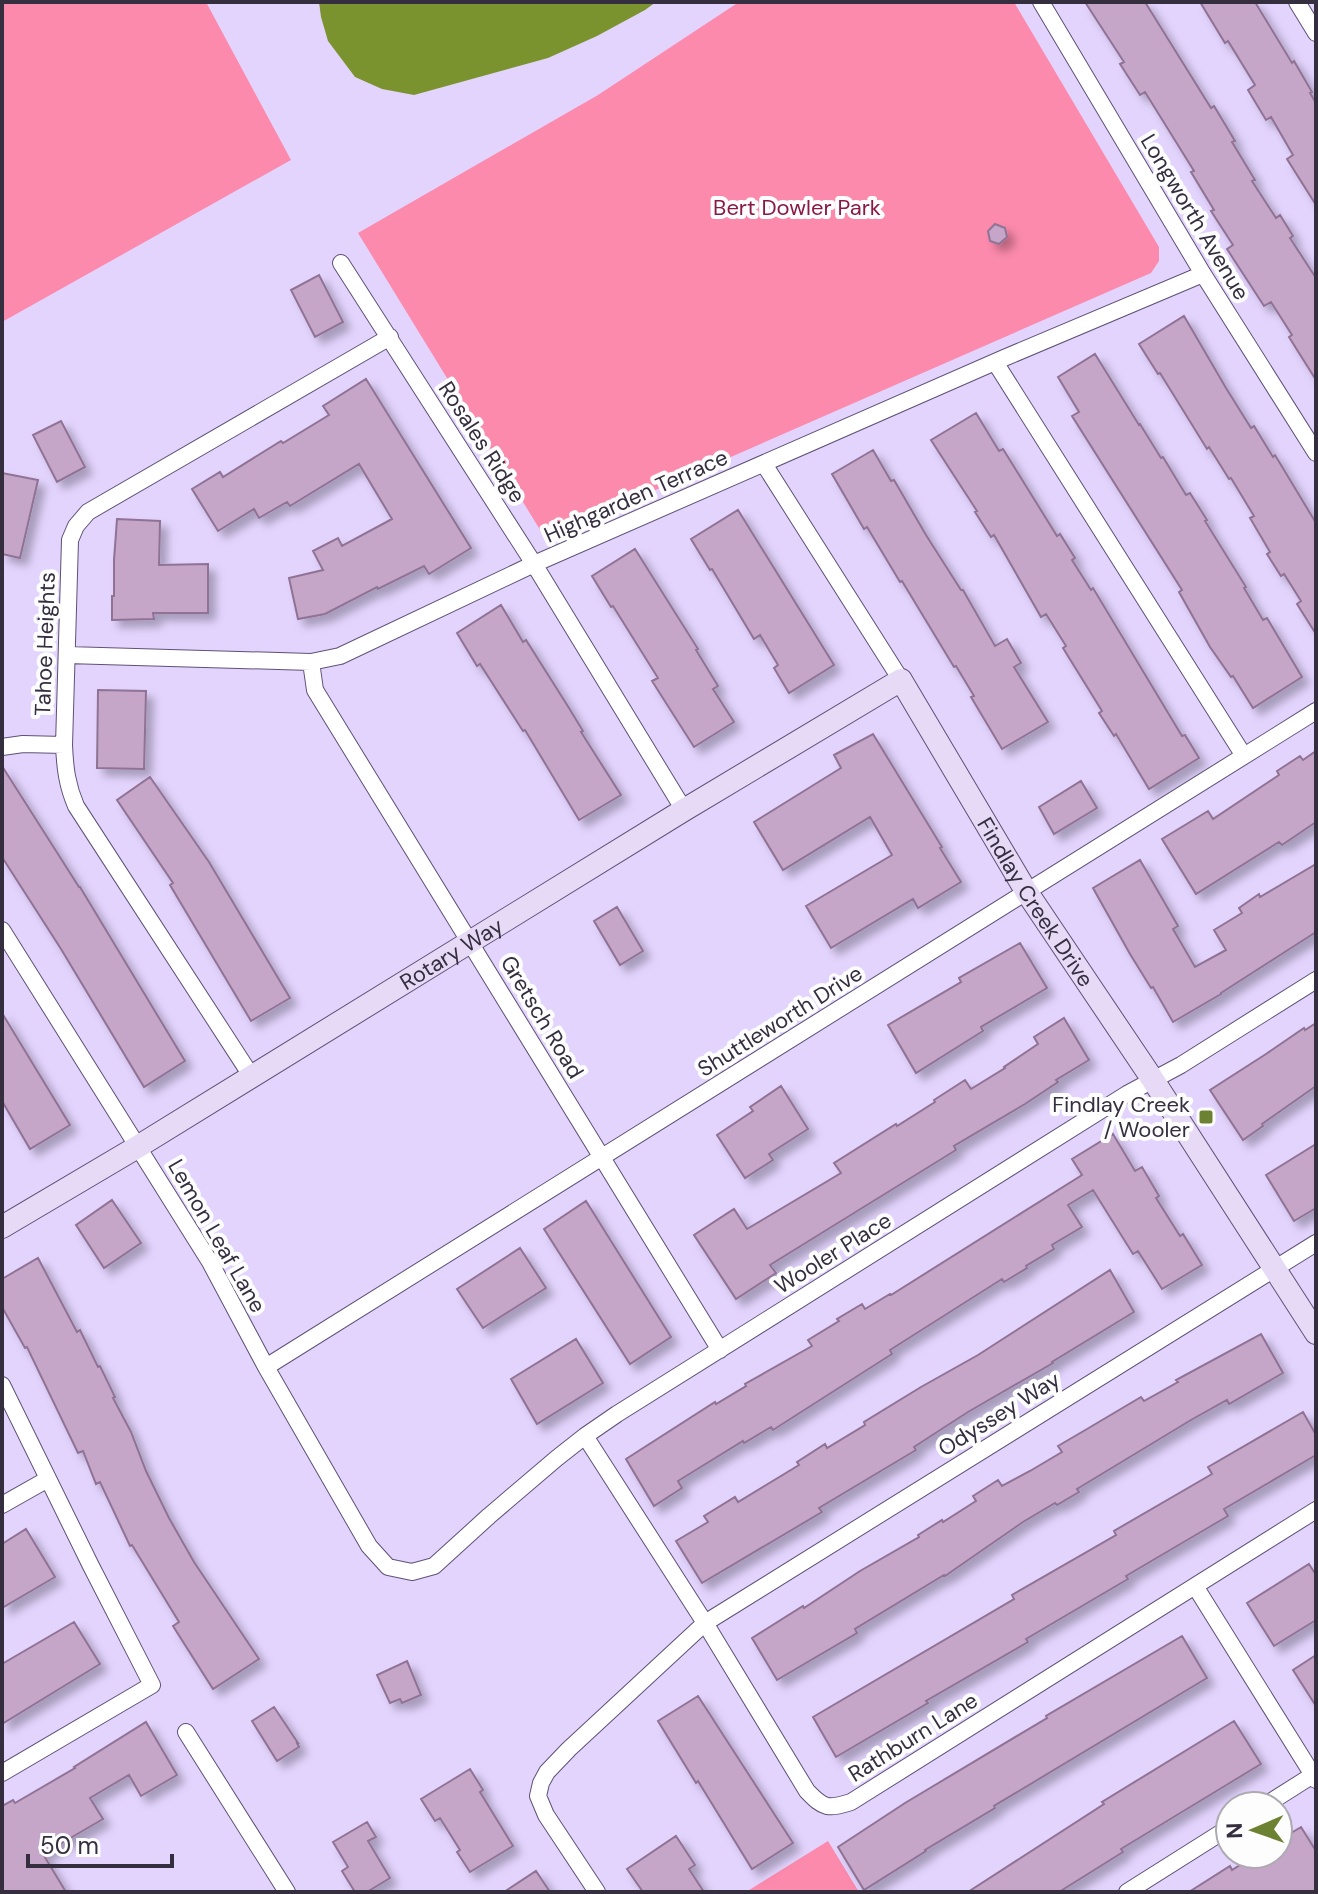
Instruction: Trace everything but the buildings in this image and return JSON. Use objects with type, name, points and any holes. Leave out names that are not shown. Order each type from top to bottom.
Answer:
[{"type":"street","name":"Longworth Avenue","points":[[1041,2],[1203,274],[1316,453]]},
{"type":"street","points":[[1297,2],[1316,33]]},
{"type":"street","name":"Rosales Ridge","points":[[341,263],[534,564],[684,810]]},
{"type":"street","name":"Highgarden Terrace","points":[[67,655],[311,662],[340,656],[534,564],[1203,274]]},
{"type":"street","name":"Tahoe Heights","points":[[252,1077],[76,806],[65,775],[70,540],[76,526],[88,512],[390,337]]},
{"type":"street","points":[[995,362],[1244,756]]},
{"type":"street","name":"Findlay Creek Drive","points":[[764,464],[901,680],[1026,891],[1153,1080],[1316,1333]]},
{"type":"street","name":"Gretsch Road","points":[[311,662],[315,690],[720,1350]]},
{"type":"street","name":"Rotary Way","points":[[2,1227],[901,680]]},
{"type":"street","name":"Shuttleworth Drive","points":[[266,1367],[1316,711]]},
{"type":"street","points":[[2,747],[64,745]]},
{"type":"street","name":"Lemon Leaf Lane","points":[[2,930],[210,1262],[266,1367],[369,1546],[388,1567]]},
{"type":"street","name":"Wooler Place","points":[[388,1567],[412,1572],[434,1566],[585,1436],[617,1414],[1127,1094],[1181,1065],[1316,980]]},
{"type":"street","name":"Odyssey Way","points":[[597,1892],[546,1815],[538,1796],[541,1783],[569,1749],[705,1623],[1316,1243]]},
{"type":"street","points":[[2,1385],[152,1685],[2,1773]]},
{"type":"street","name":"Rathburn Lane","points":[[585,1436],[705,1623],[807,1791],[820,1805],[832,1808],[851,1802],[1316,1510]]},
{"type":"street","points":[[2,1505],[48,1479]]},
{"type":"street","points":[[1195,1586],[1315,1777],[1292,1790]]},
{"type":"street","points":[[186,1732],[287,1892]]},
{"type":"street","points":[[1127,1892],[1214,1837]]},
{"type":"green space","points":[[2,2],[206,2],[291,160],[2,322]]},
{"type":"green space","name":"Bert Dowler Park","points":[[739,2],[1014,2],[1159,247],[1159,261],[1151,273],[644,495],[542,533],[358,233],[598,95]]},
{"type":"green space","points":[[828,1841],[859,1892],[746,1892]]},
{"type":"shaded area","points":[[319,2],[656,2],[597,36],[548,58],[414,95],[382,89],[355,77],[328,41]]},
{"type":"place","name":"Findlay Creek / Wooler","points":[[1206,1117]]}]
